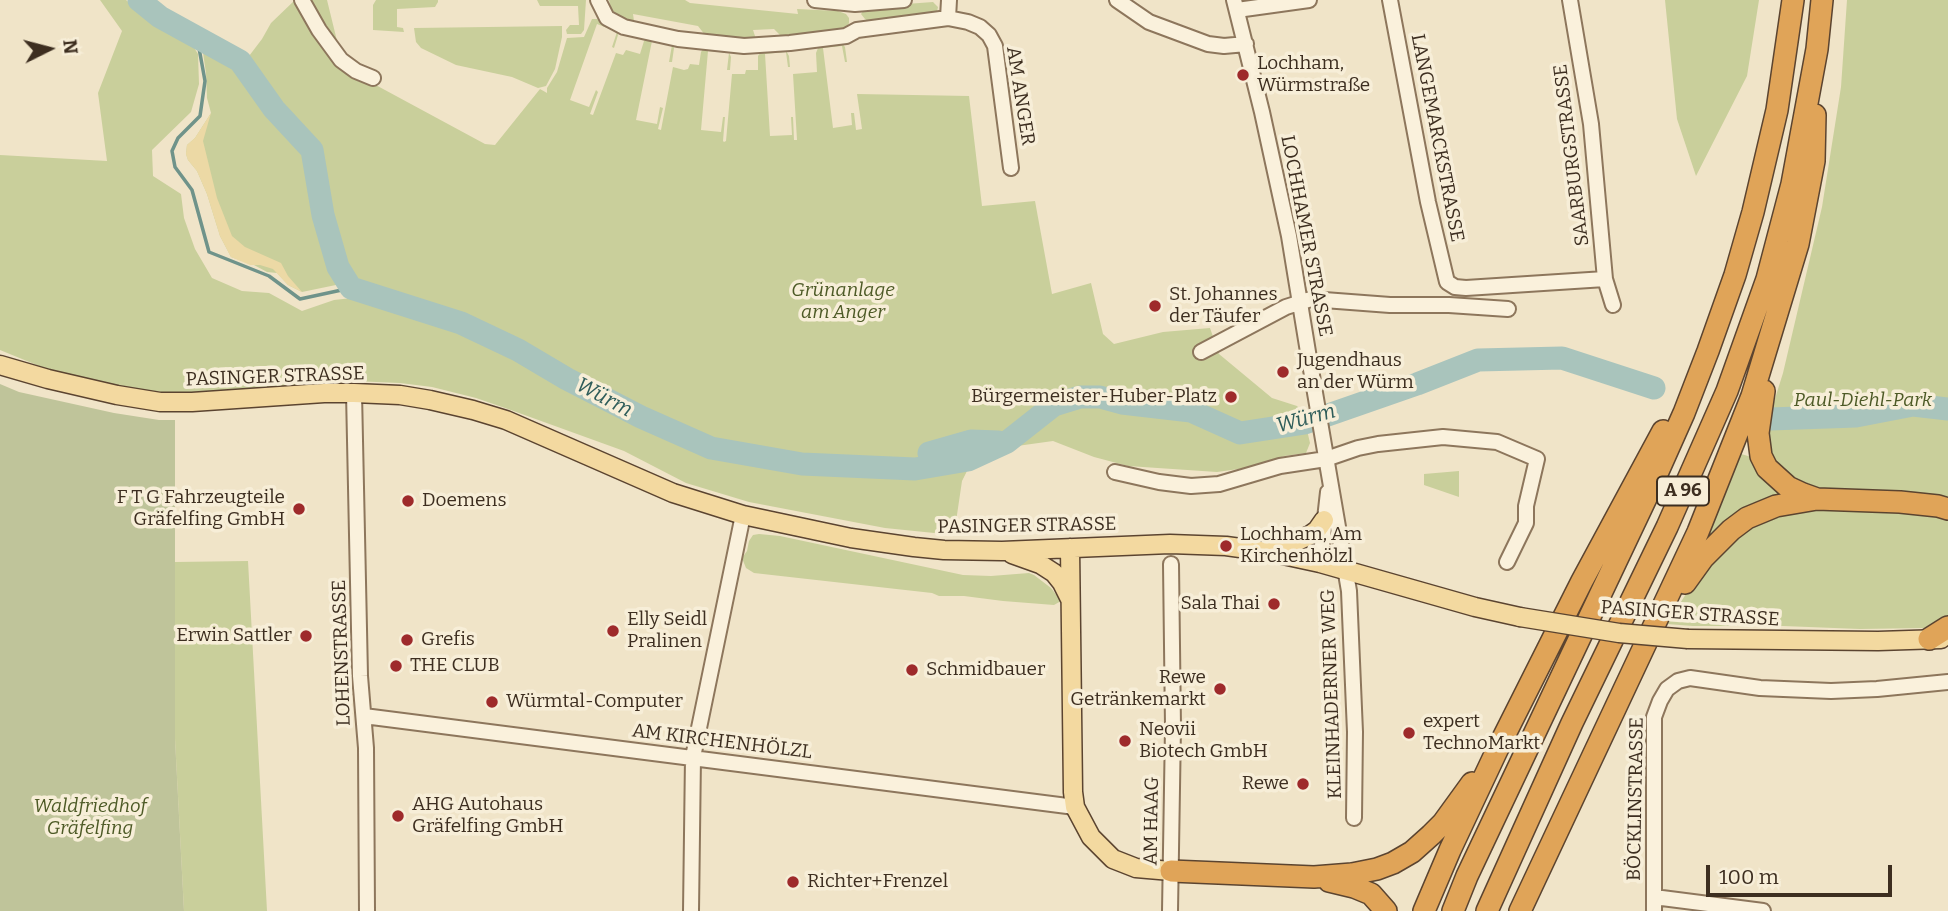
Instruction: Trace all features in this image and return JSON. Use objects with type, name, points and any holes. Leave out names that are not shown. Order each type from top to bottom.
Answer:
[{"type":"highway","name":"A 96","points":[[1453,911],[1467,876],[1647,496],[1709,351],[1754,212],[1777,110],[1793,0]]},
{"type":"highway","name":"A 96","points":[[1487,911],[1572,723],[1667,527],[1727,391],[1767,279],[1792,184],[1817,50],[1822,0]]},
{"type":"highway","points":[[1520,911],[1698,532],[1740,429],[1798,244],[1814,161],[1817,50]]},
{"type":"highway","points":[[1776,319],[1759,420],[1761,456],[1767,468],[1788,487],[1817,499]]},
{"type":"highway","points":[[1424,911],[1498,748],[1637,478],[1709,351]]},
{"type":"highway","points":[[1655,625],[1693,570],[1731,530],[1763,510],[1817,499],[1899,502],[1948,509]]},
{"type":"highway","points":[[1938,639],[1948,627]]},
{"type":"highway","points":[[1171,871],[1314,877],[1377,869],[1412,852],[1443,823],[1498,748]]},
{"type":"highway","points":[[1314,877],[1371,894],[1386,911]]},
{"type":"main road","name":"PASINGER STRASSE","points":[[0,365],[117,395],[160,402],[324,393],[400,395],[473,410],[506,421],[673,493],[743,515],[851,538],[914,547],[1002,551],[1226,546],[1320,563],[1520,617],[1619,633],[1688,639],[1938,639]]},
{"type":"main road","points":[[1269,552],[1310,535],[1324,520]]},
{"type":"main road","points":[[1070,548],[1073,792],[1076,807],[1091,837],[1113,859],[1136,868],[1171,871]]},
{"type":"main road","points":[[1002,551],[1049,569],[1062,583],[1070,599]]},
{"type":"street","points":[[302,0],[341,60],[356,71],[373,78]]},
{"type":"street","name":"AM ANGER","points":[[598,0],[603,12],[614,23],[678,39],[757,46],[846,36],[857,30],[948,18],[968,22],[980,27],[995,46],[1012,168]]},
{"type":"street","points":[[815,0],[855,4],[904,0]]},
{"type":"street","points":[[948,18],[949,0]]},
{"type":"street","points":[[1117,0],[1149,22],[1208,44],[1245,44]]},
{"type":"street","points":[[1236,5],[1309,0]]},
{"type":"street","name":"LANGEMARCKSTRASSE","points":[[1390,0],[1428,202],[1447,282],[1455,286],[1478,288],[1605,279]]},
{"type":"street","name":"SAARBURGSTRASSE","points":[[1570,0],[1591,124],[1605,279],[1613,304]]},
{"type":"street","points":[[855,4],[857,30]]},
{"type":"street","name":"LOCHHAMER STRASSE","points":[[1236,5],[1281,194],[1346,570]]},
{"type":"street","points":[[1201,352],[1286,307],[1317,299],[1508,309]]},
{"type":"street","name":"LOHENSTRASSE","points":[[354,393],[360,676],[365,716],[368,911]]},
{"type":"street","points":[[1115,472],[1191,486],[1219,484],[1280,466],[1326,459],[1378,444],[1443,437],[1497,442],[1537,459],[1526,506],[1526,523],[1507,562]]},
{"type":"street","name":"LOCHHAMER STRASSE","points":[[1320,563],[1329,480]]},
{"type":"street","points":[[691,911],[693,757],[743,515]]},
{"type":"street","name":"AM HAAG","points":[[1170,911],[1173,714],[1171,564]]},
{"type":"street","name":"KLEINHADERNER WEG","points":[[1346,570],[1355,732],[1354,818]]},
{"type":"street","name":"BÖCKLINSTRASSE","points":[[1654,904],[1654,717],[1667,689],[1678,681],[1690,678],[1787,690],[1877,689],[1948,682]]},
{"type":"street","name":"AM KIRCHENHÖLZL","points":[[365,716],[1076,807]]},
{"type":"street","points":[[1654,904],[1763,911]]},
{"type":"green space","name":"Grünanlage am Anger","points":[[100,0],[126,0],[155,25],[188,38],[198,54],[199,84],[191,112],[152,150],[153,176],[181,194],[184,218],[195,249],[212,278],[242,291],[269,293],[302,311],[334,300],[361,297],[422,320],[431,306],[417,304],[360,280],[302,292],[288,285],[277,273],[267,272],[231,257],[220,236],[207,194],[186,154],[187,145],[195,138],[211,113],[202,46],[206,45],[236,68],[246,60],[271,23],[295,0],[327,0],[339,49],[372,83],[485,144],[495,145],[540,89],[547,93],[547,88],[557,72],[567,38],[584,37],[592,19],[617,26],[618,35],[614,48],[612,47],[617,32],[597,24],[570,100],[589,107],[596,90],[598,92],[590,114],[593,115],[616,53],[623,55],[626,50],[640,54],[644,41],[650,35],[671,39],[674,48],[672,62],[669,62],[672,45],[652,41],[636,120],[657,124],[660,107],[663,108],[658,129],[661,130],[673,67],[684,70],[688,69],[690,64],[699,65],[705,46],[727,48],[731,57],[730,70],[727,70],[729,53],[708,51],[701,130],[721,132],[725,117],[724,142],[732,74],[758,70],[758,56],[763,49],[784,47],[789,56],[790,67],[786,52],[765,54],[770,136],[792,135],[793,117],[794,140],[797,140],[793,74],[817,72],[816,53],[820,43],[840,41],[845,47],[847,62],[842,46],[823,48],[833,128],[852,125],[851,113],[854,113],[856,130],[862,129],[857,94],[969,96],[982,206],[1035,201],[1052,294],[1091,283],[1103,334],[1114,344],[1163,332],[1210,328],[1219,354],[1272,398],[1297,406],[1303,413],[1310,443],[1306,453],[1284,456],[1253,467],[1217,472],[1128,466],[1094,457],[1053,441],[1017,446],[969,467],[962,481],[954,535],[885,528],[749,502],[686,483],[624,451],[476,398],[432,387],[353,381],[216,392],[160,392],[49,370],[0,350],[0,155],[107,161],[98,93],[122,31]]},
{"type":"green space","points":[[376,0],[438,2],[435,7],[397,9],[397,27],[403,28],[404,32],[373,30],[373,5]]},
{"type":"green space","points":[[537,0],[586,0],[584,30],[581,34],[567,34],[566,30],[570,25],[579,25],[578,6],[540,6]]},
{"type":"green space","points":[[609,0],[685,0],[690,3],[798,14],[797,9],[838,11],[846,14],[849,23],[846,30],[783,38],[774,29],[753,30],[756,39],[705,35],[698,26],[633,14],[634,21],[613,16]]},
{"type":"green space","points":[[1665,0],[1759,0],[1747,76],[1696,176],[1677,119]]},
{"type":"green space","name":"Paul-Diehl-Park","points":[[1847,0],[1948,0],[1948,500],[1921,494],[1813,488],[1789,479],[1769,451],[1769,418],[1783,373],[1822,207],[1841,87]]},
{"type":"green space","points":[[933,2],[938,7],[936,16],[871,23],[861,14],[866,7]]},
{"type":"green space","points":[[562,26],[555,69],[546,86],[538,88],[512,77],[456,65],[421,48],[416,42],[414,28]]},
{"type":"green space","name":"Waldfriedhof Gräfelfing","points":[[0,384],[19,392],[114,413],[175,420],[175,739],[184,911],[0,911]]},
{"type":"green space","points":[[1741,454],[1755,458],[1789,494],[1703,543]]},
{"type":"green space","points":[[1459,471],[1459,497],[1424,485],[1424,474]]},
{"type":"green space","points":[[1844,508],[1932,514],[1948,520],[1946,622],[1925,628],[1860,629],[1667,624],[1703,567],[1742,529],[1791,509]]},
{"type":"green space","points":[[753,535],[780,536],[963,575],[1029,573],[1051,588],[1061,601],[1054,605],[939,596],[932,593],[754,573],[746,568],[742,558]]},
{"type":"green space","points":[[248,561],[267,911],[184,911],[175,739],[175,562]]},
{"type":"sand","points":[[211,113],[203,141],[217,198],[232,236],[245,247],[281,263],[302,292],[288,285],[273,269],[250,265],[231,257],[220,236],[207,194],[186,154],[187,145],[195,138]]},
{"type":"waterway","name":"Würm","points":[[139,0],[160,17],[240,61],[274,109],[312,150],[323,215],[338,267],[351,288],[461,323],[518,350],[641,417],[711,448],[802,464],[915,469],[968,460],[1007,442],[1054,405],[1080,397],[1100,397],[1122,403],[1191,411],[1240,433],[1305,423],[1478,360],[1562,358],[1654,388]]},
{"type":"waterway","name":"Würm","points":[[197,37],[205,81],[200,116],[178,138],[172,151],[175,167],[192,190],[209,252],[269,276],[300,299],[351,288]]},
{"type":"waterway","name":"Würm","points":[[1770,419],[1856,416],[1913,405],[1948,409]]},
{"type":"waterway","name":"Würm","points":[[929,453],[971,441],[998,442]]},
{"type":"place","name":"Lochham, Würmstraße","points":[[1243,75]]},
{"type":"place","name":"St. Johannes der Täufer","points":[[1155,306]]},
{"type":"place","name":"Jugendhaus an der Würm","points":[[1283,372]]},
{"type":"place","name":"Bürgermeister-Huber-Platz","points":[[1231,397]]},
{"type":"place","name":"Doemens","points":[[408,501]]},
{"type":"place","name":"F T G Fahrzeugteile Gräfelfing GmbH","points":[[299,509]]},
{"type":"place","name":"Lochham, Am Kirchenhölzl","points":[[1226,546]]},
{"type":"place","name":"Sala Thai","points":[[1274,604]]},
{"type":"place","name":"Elly Seidl Pralinen","points":[[613,631]]},
{"type":"place","name":"Erwin Sattler","points":[[306,636]]},
{"type":"place","name":"Grefis","points":[[407,640]]},
{"type":"place","name":"THE CLUB","points":[[396,666]]},
{"type":"place","name":"Schmidbauer","points":[[912,670]]},
{"type":"place","name":"Rewe Getränkemarkt","points":[[1220,689]]},
{"type":"place","name":"Würmtal-Computer","points":[[492,702]]},
{"type":"place","name":"expert TechnoMarkt","points":[[1409,733]]},
{"type":"place","name":"Neovii Biotech GmbH","points":[[1125,741]]},
{"type":"place","name":"Rewe","points":[[1303,784]]},
{"type":"place","name":"AHG Autohaus Gräfelfing GmbH","points":[[398,816]]},
{"type":"place","name":"Richter+Frenzel","points":[[793,882]]}]
